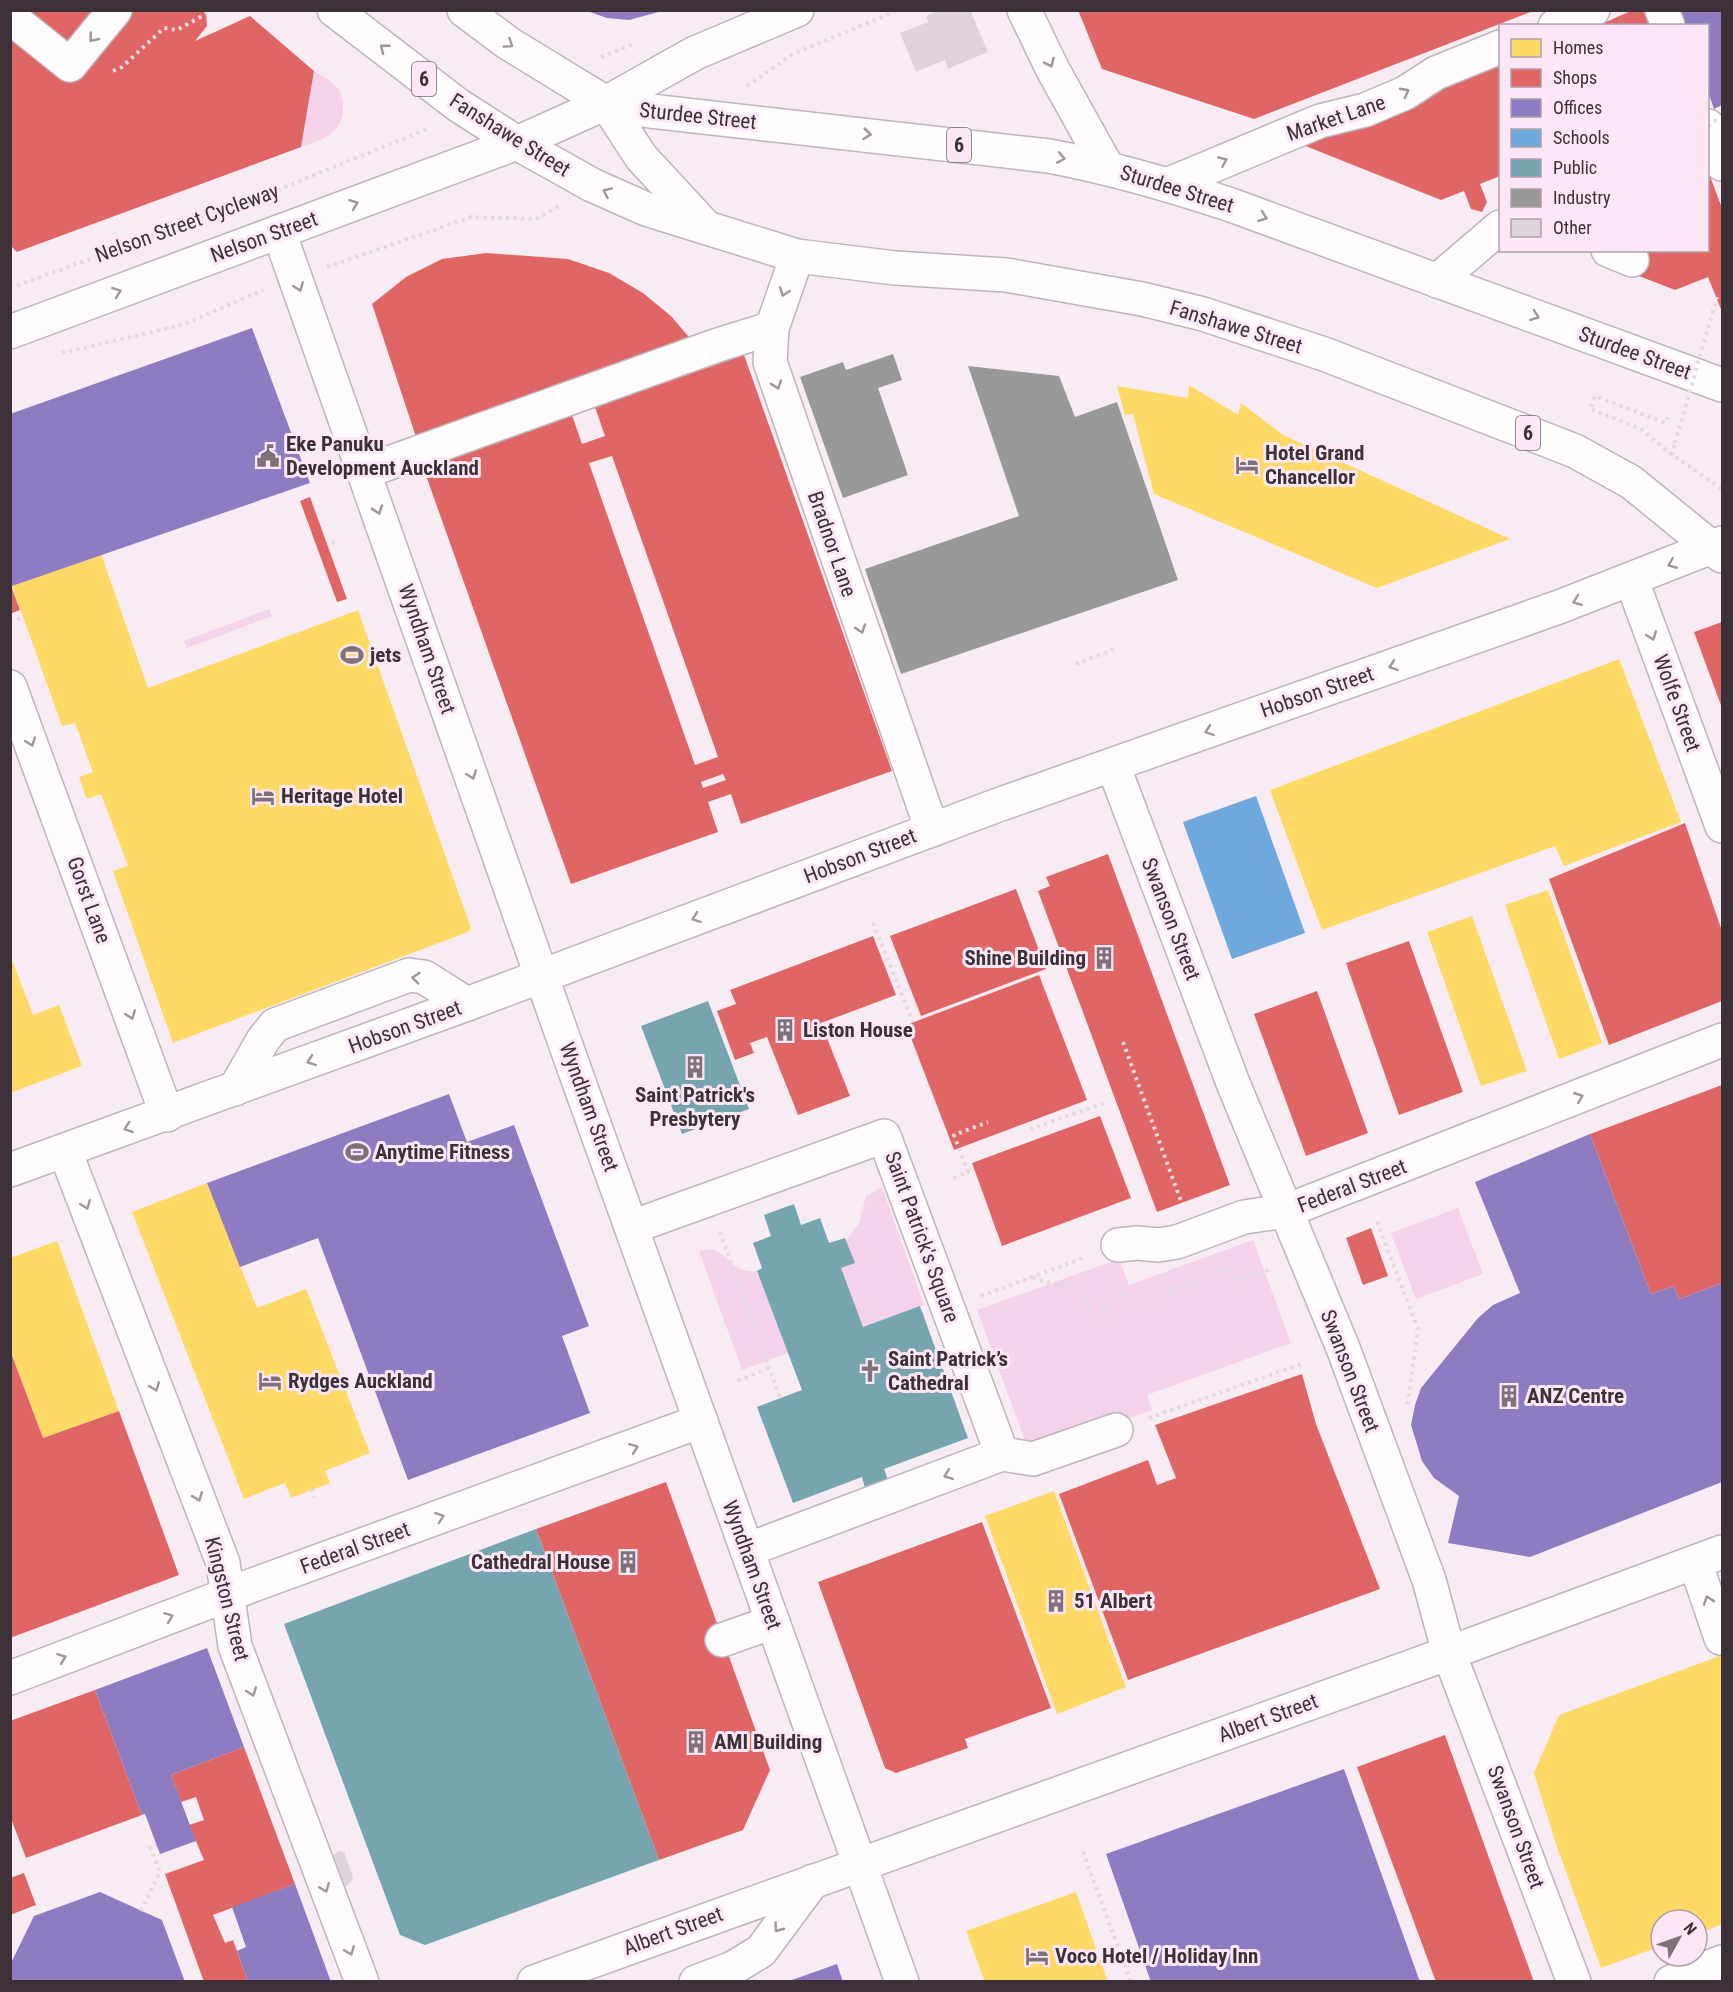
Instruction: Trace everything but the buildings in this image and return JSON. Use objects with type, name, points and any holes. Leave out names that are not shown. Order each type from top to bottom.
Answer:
[{"type":"street","points":[[10,17],[70,65],[115,10]]},
{"type":"street","name":"Fanshawe Street","points":[[334,10],[458,105],[517,143],[592,185],[646,209],[705,225],[747,242],[797,256],[895,268],[1006,274],[1142,299],[1203,314],[1324,354],[1575,451],[1630,482],[1719,549]]},
{"type":"street","name":"Fanshawe Street","points":[[464,10],[508,43],[606,103],[641,157],[705,225]]},
{"type":"street","name":"Nelson Street","points":[[10,332],[517,143],[606,103],[695,54],[796,10]]},
{"type":"street","points":[[1024,10],[1053,70],[1107,167]]},
{"type":"street","points":[[1560,24],[1593,10]]},
{"type":"street","name":"Market Lane","points":[[1169,184],[1320,121],[1365,110],[1405,93],[1436,73],[1499,47]]},
{"type":"street","name":"Sturdee Street","points":[[606,103],[654,112],[1049,156],[1107,167],[1169,184],[1722,385]]},
{"type":"street","points":[[1711,124],[1722,164]]},
{"type":"street","points":[[1437,281],[1499,228]]},
{"type":"street","name":"Wyndham Street","points":[[279,232],[902,1982]]},
{"type":"street","name":"Bradnor Lane","points":[[797,256],[772,328],[770,362],[932,830]]},
{"type":"street","points":[[364,472],[715,346],[772,328]]},
{"type":"street","name":"Hobson Street","points":[[10,1170],[543,976],[932,830],[1719,549]]},
{"type":"street","name":"Wolfe Street","points":[[1632,581],[1722,826]]},
{"type":"street","name":"Gorst Lane","points":[[10,687],[167,1114]]},
{"type":"street","name":"Swanson Street","points":[[1113,765],[1233,1083],[1343,1348],[1430,1580],[1449,1653],[1574,1982]]},
{"type":"street","points":[[235,1089],[263,1040],[275,1025],[409,975],[424,977],[467,1004]]},
{"type":"street","name":"Federal Street","points":[[1118,1245],[1138,1243],[1158,1245],[1244,1217],[1286,1211],[1722,1040]]},
{"type":"street","name":"Saint Patrick's Square","points":[[632,1227],[884,1136],[1002,1454]]},
{"type":"street","name":"Kingston Street","points":[[65,1151],[223,1563],[235,1646],[362,1982]]},
{"type":"street","name":"Federal Street","points":[[10,1678],[227,1595],[701,1422]]},
{"type":"street","points":[[747,1550],[1002,1454],[1033,1459],[1116,1430]]},
{"type":"street","points":[[1709,1557],[1721,1638]]},
{"type":"street","name":"Albert Street","points":[[534,1982],[1449,1653],[1709,1557]]},
{"type":"street","points":[[722,1640],[773,1622]]},
{"type":"street","points":[[696,1982],[733,1968],[761,1951],[813,1881]]},
{"type":"street","points":[[1671,1982],[1722,1962]]},
{"type":"path","points":[[814,45],[898,10]]},
{"type":"path","points":[[177,30],[206,13],[215,11]]},
{"type":"path","points":[[557,75],[635,44]]},
{"type":"path","name":"Nelson Street Cycleway","points":[[10,288],[255,199],[363,157]]},
{"type":"path","points":[[321,269],[471,217],[536,219],[551,212]]},
{"type":"path","points":[[60,354],[182,325],[267,289]]},
{"type":"path","points":[[1671,455],[1717,297]]},
{"type":"path","points":[[1668,417],[1665,423],[1595,396],[1590,409],[1641,429],[1671,455],[1702,473],[1722,489]]},
{"type":"path","points":[[332,543],[338,540]]},
{"type":"path","points":[[10,622],[23,617]]},
{"type":"path","points":[[1076,664],[1114,649]]},
{"type":"path","points":[[873,923],[913,1022]]},
{"type":"path","points":[[1123,1042],[1194,1235]]},
{"type":"path","points":[[1030,1129],[1105,1103]]},
{"type":"path","points":[[954,1178],[968,1172],[954,1135],[988,1122]]},
{"type":"path","points":[[708,1199],[780,1398]]},
{"type":"path","points":[[1377,1222],[1418,1329],[1407,1407]]},
{"type":"path","points":[[974,1299],[1118,1245]]},
{"type":"path","points":[[1033,1277],[1044,1284],[1067,1286],[1080,1292],[1094,1321],[1106,1314],[1103,1301],[1127,1293],[1132,1306],[1230,1268],[1235,1281],[1269,1270]]},
{"type":"path","points":[[1153,1416],[1304,1363]]},
{"type":"path","points":[[738,1381],[769,1368]]},
{"type":"path","points":[[311,1490],[314,1498]]},
{"type":"path","points":[[141,1911],[160,1872],[150,1847],[156,1845]]},
{"type":"path","points":[[1083,1852],[1131,1982]]},
{"type":"shaded area","points":[[314,71],[332,82],[342,96],[342,118],[339,125],[329,135],[301,147]]},
{"type":"shaded area","points":[[269,609],[272,616],[187,648],[184,641]]},
{"type":"shaded area","points":[[882,1187],[924,1305],[863,1327],[841,1268],[854,1263],[846,1240],[859,1223],[866,1196]]},
{"type":"shaded area","points":[[1458,1208],[1483,1274],[1416,1299],[1391,1233]]},
{"type":"shaded area","points":[[1253,1240],[1291,1343],[1147,1395],[1152,1410],[1030,1454],[977,1310],[1119,1259],[1129,1285]]},
{"type":"shaded area","points":[[711,1249],[742,1270],[757,1271],[788,1353],[742,1370],[699,1251]]},
{"type":"place","name":"Eke Panuku Development Auckland","points":[[268,456]]},
{"type":"place","name":"Hotel Grand Chancellor","points":[[1247,465]]},
{"type":"place","name":"jets","points":[[352,655]]},
{"type":"place","name":"Heritage Hotel","points":[[263,796]]},
{"type":"place","name":"Shine Building","points":[[1104,958]]},
{"type":"place","name":"Liston House","points":[[785,1030]]},
{"type":"place","name":"Saint Patrick's Presbytery","points":[[695,1067]]},
{"type":"place","name":"Anytime Fitness","points":[[357,1152]]},
{"type":"place","name":"Saint Patrick’s Cathedral","points":[[870,1371]]},
{"type":"place","name":"Rydges Auckland","points":[[270,1381]]},
{"type":"place","name":"ANZ Centre","points":[[1509,1396]]},
{"type":"place","name":"Cathedral House","points":[[628,1562]]},
{"type":"place","name":"51 Albert","points":[[1056,1601]]},
{"type":"place","name":"AMI Building","points":[[696,1742]]},
{"type":"place","name":"Voco Hotel / Holiday Inn","points":[[1037,1956]]}]
